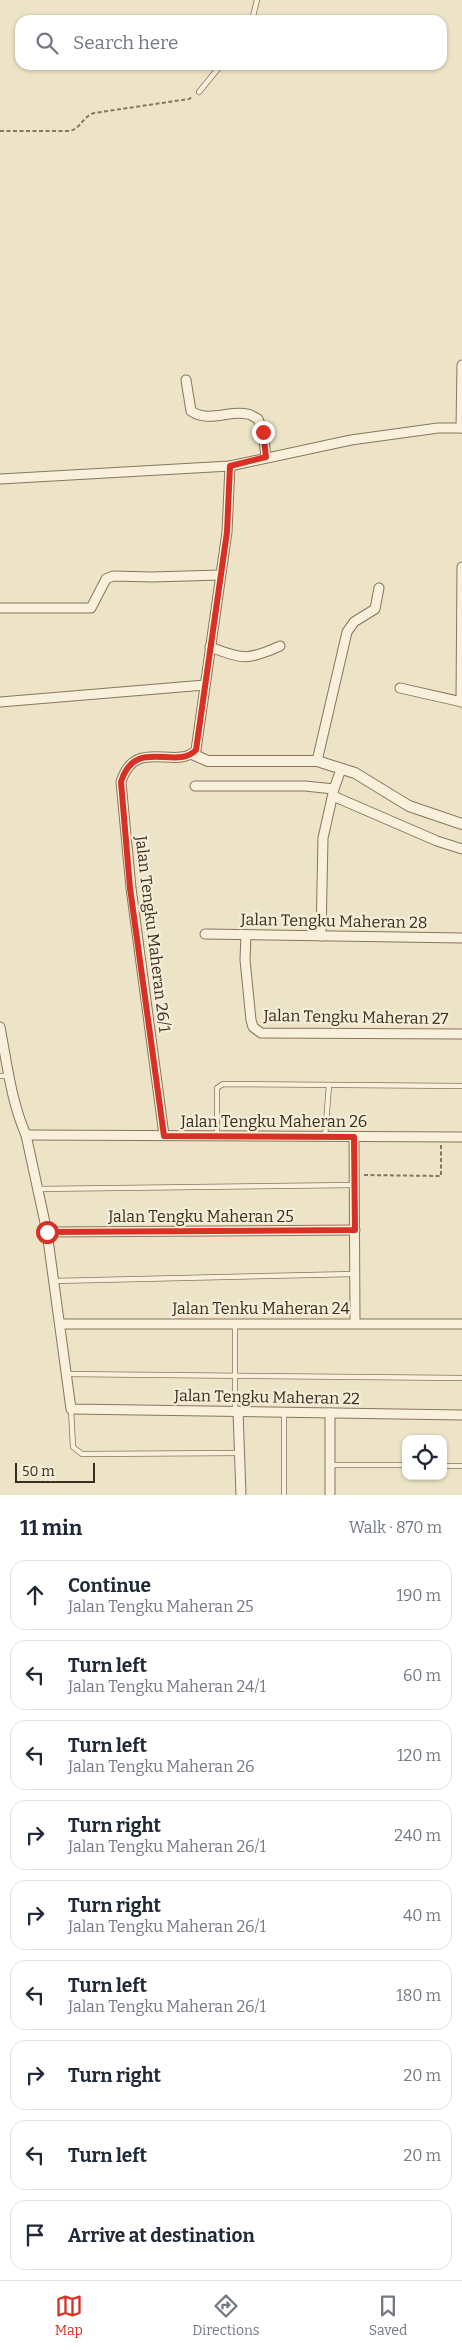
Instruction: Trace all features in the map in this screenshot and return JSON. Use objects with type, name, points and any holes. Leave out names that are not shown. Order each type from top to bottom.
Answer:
[{"type":"street","points":[[0,479],[230,466],[351,440],[438,428],[462,428],[462,365]]},
{"type":"street","points":[[186,380],[191,411],[196,414],[205,416],[248,414],[258,419],[263,432],[266,457]]},
{"type":"street","points":[[230,466],[227,532],[198,744],[192,754],[208,761],[317,762],[341,768],[372,782],[409,806],[460,821]]},
{"type":"street","points":[[400,688],[461,702],[462,567]]},
{"type":"street","points":[[0,608],[91,608],[106,579],[112,576],[220,575]]},
{"type":"street","points":[[317,762],[347,632],[354,622],[375,609],[379,588]]},
{"type":"street","points":[[210,647],[234,656],[251,658],[280,646]]},
{"type":"street","points":[[0,702],[205,685]]},
{"type":"street","name":"Jalan Tengku Maheran 26/1","points":[[164,1136],[130,888],[121,782],[125,768],[135,760],[192,754]]},
{"type":"street","points":[[321,936],[323,838],[333,793],[341,768]]},
{"type":"street","points":[[195,786],[305,786],[333,793],[428,837],[462,849]]},
{"type":"street","name":"Jalan Tengku Maheran 28","points":[[205,934],[462,938]]},
{"type":"street","name":"Jalan Tengku Maheran 27","points":[[246,934],[244,960],[251,1020],[253,1026],[261,1033],[462,1034]]},
{"type":"street","points":[[0,1027],[4,1076],[26,1135],[47,1232],[71,1409]]},
{"type":"street","name":"Jalan Tengku Maheran 26","points":[[26,1135],[462,1137]]},
{"type":"street","points":[[354,1137],[355,1323]]},
{"type":"street","name":"Jalan Tengku Maheran 25","points":[[47,1232],[355,1230]]},
{"type":"street","name":"Jalan Tenku Maheran 24","points":[[60,1324],[462,1324]]},
{"type":"street","name":"Jalan Tengku Maheran 22","points":[[71,1409],[462,1415]]},
{"type":"street","points":[[237,1411],[241,1453],[241,1495]]},
{"type":"street","points":[[330,1413],[330,1495]]},
{"type":"lane","points":[[253,15],[257,0]]},
{"type":"lane","points":[[199,92],[217,70]]},
{"type":"lane","points":[[217,1136],[217,1088],[219,1085],[462,1086]]},
{"type":"lane","points":[[325,1136],[329,1085]]},
{"type":"lane","points":[[37,1189],[354,1185]]},
{"type":"lane","points":[[53,1281],[354,1274]]},
{"type":"lane","points":[[235,1324],[237,1411]]},
{"type":"lane","points":[[66,1374],[462,1378]]},
{"type":"lane","points":[[71,1409],[72,1442],[78,1453],[241,1453]]},
{"type":"lane","points":[[284,1412],[284,1495]]},
{"type":"lane","points":[[330,1465],[402,1465]]},
{"type":"lane","points":[[447,1466],[462,1466]]},
{"type":"path","points":[[0,131],[74,130],[85,117],[94,113],[189,100],[199,92]]},
{"type":"path","points":[[361,1174],[441,1176],[441,1137]]},
{"type":"route","points":[[47,1232],[355,1230],[354,1137],[164,1136],[130,888],[121,791],[121,782],[125,768],[135,760],[142,758],[188,756],[196,750],[227,532],[230,466],[266,457],[263,432]]}]
